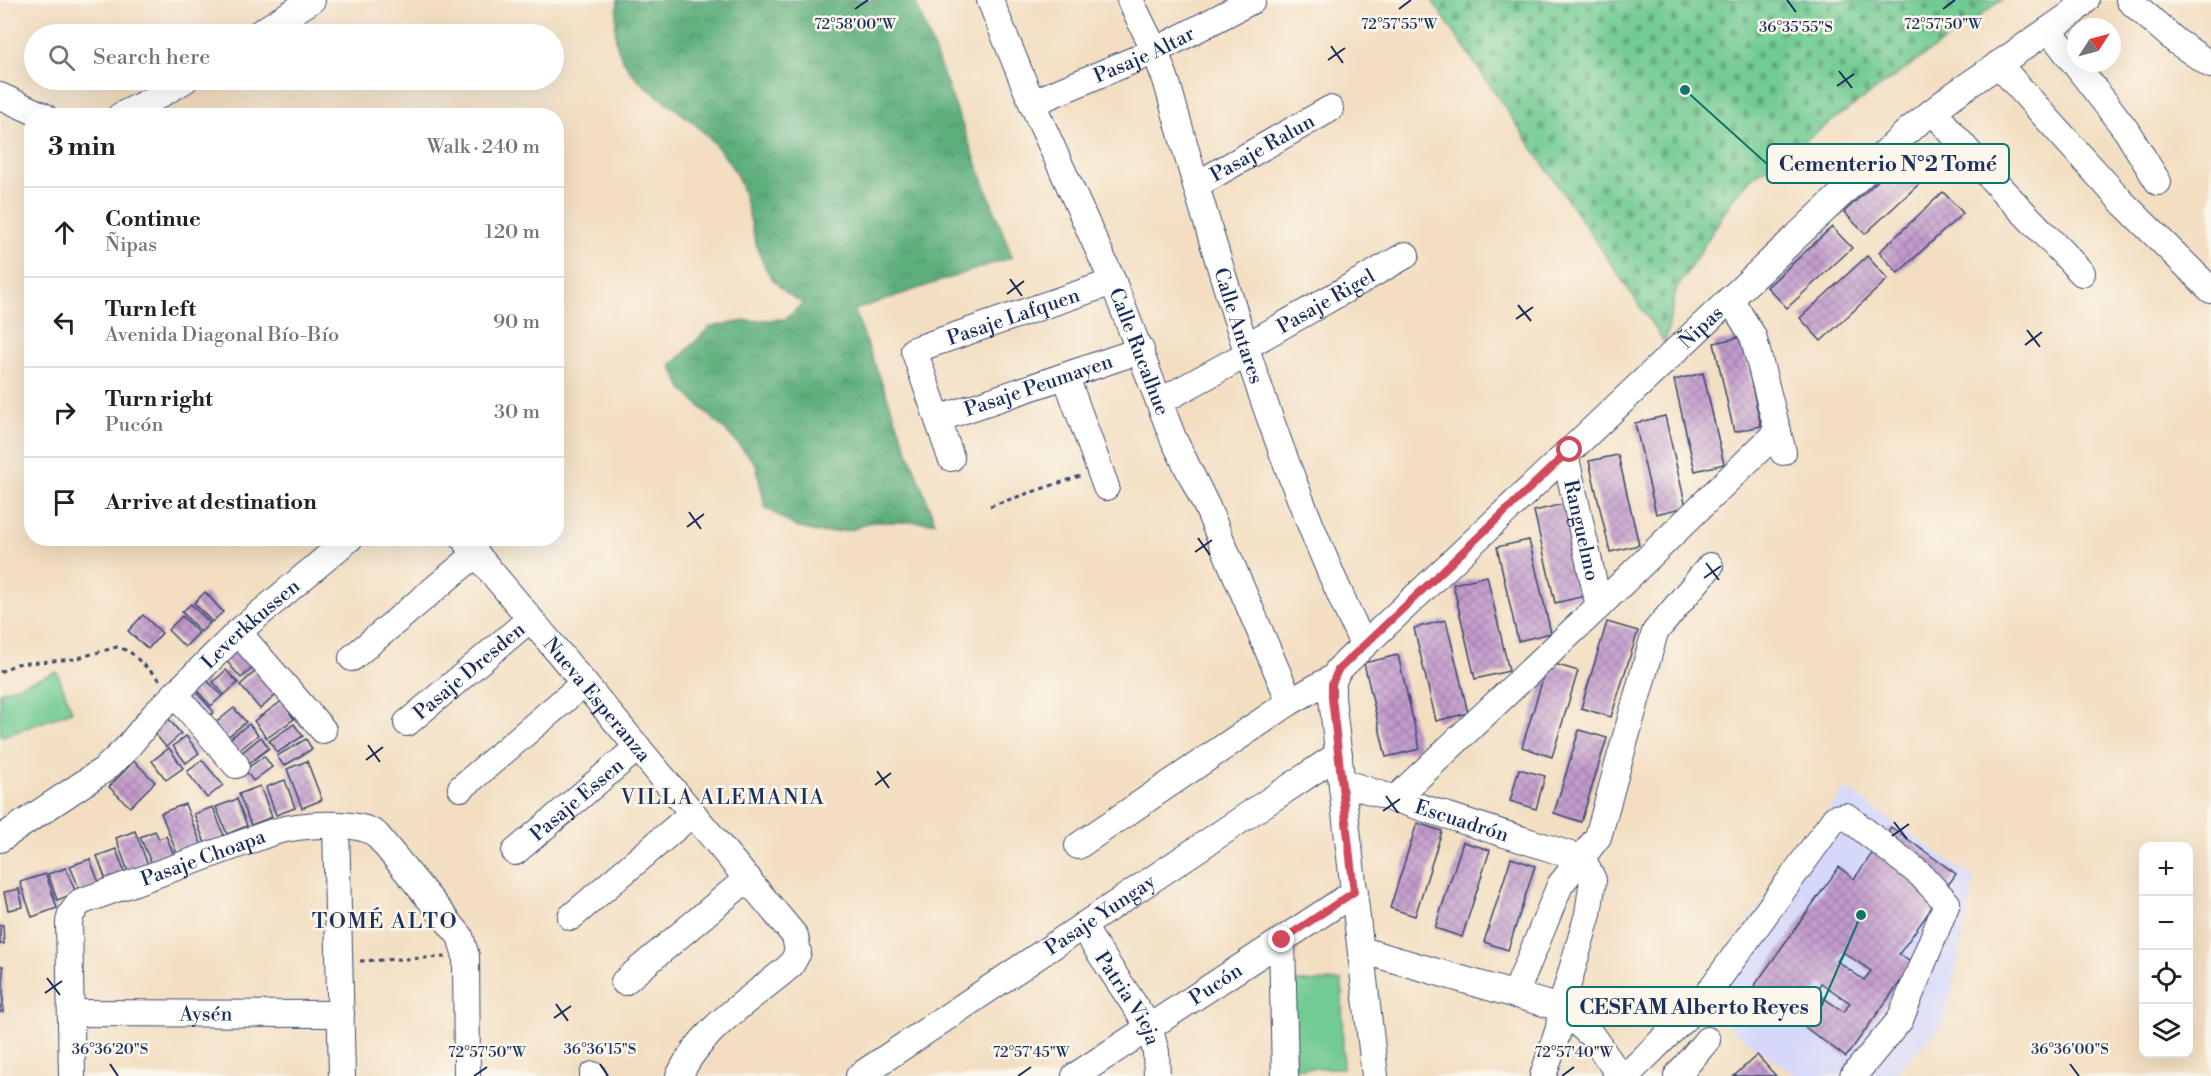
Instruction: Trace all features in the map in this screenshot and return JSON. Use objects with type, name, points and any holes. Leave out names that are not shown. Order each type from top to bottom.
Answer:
[{"type":"street","points":[[274,24],[312,0]]},
{"type":"street","name":"Calle Rucalhue","points":[[990,0],[1032,103],[1113,282],[1161,401],[1173,438],[1207,507],[1290,702]]},
{"type":"street","name":"Calle Antares","points":[[1130,0],[1155,51],[1167,83],[1246,351],[1331,577],[1363,644]]},
{"type":"street","name":"Pasaje Altar","points":[[1032,103],[1155,51],[1253,0]]},
{"type":"street","name":"Ñipas","points":[[1334,677],[1343,663],[1909,130],[1998,63],[2049,30],[2086,0]]},
{"type":"street","points":[[2129,0],[2177,42],[2211,65]]},
{"type":"street","points":[[2049,30],[2126,130],[2158,182]]},
{"type":"street","points":[[1998,63],[2124,204],[2211,290]]},
{"type":"street","points":[[136,108],[168,90]]},
{"type":"street","points":[[0,96],[26,108]]},
{"type":"street","name":"Pasaje Ralun","points":[[1197,185],[1330,109]]},
{"type":"street","points":[[1933,111],[1999,187],[2082,273]]},
{"type":"street","name":"Pasaje Rigel","points":[[1246,351],[1406,255]]},
{"type":"street","name":"Pasaje Lafquen","points":[[938,419],[914,350],[1113,282]]},
{"type":"street","points":[[1394,800],[1599,606],[1781,441],[1753,336],[1730,299]]},
{"type":"street","name":"Pasaje Peumayen","points":[[938,419],[1141,350]]},
{"type":"street","points":[[1161,401],[1246,351]]},
{"type":"street","points":[[1066,377],[1102,478]]},
{"type":"street","points":[[938,419],[951,458]]},
{"type":"street","name":"Ranguelmo","points":[[1565,454],[1599,606]]},
{"type":"street","name":"Leverkkussen","points":[[0,838],[105,770],[154,715],[238,632],[340,546]]},
{"type":"street","points":[[352,658],[469,546]]},
{"type":"street","name":"Nueva Esperanza","points":[[469,546],[795,936],[798,944],[795,959],[791,965],[710,1033],[694,1051],[679,1076]]},
{"type":"street","points":[[1515,995],[1560,885],[1598,837],[1655,632],[1710,566]]},
{"type":"street","name":"Pasaje Dresden","points":[[407,723],[530,619]]},
{"type":"street","points":[[238,632],[323,730]]},
{"type":"street","points":[[1078,846],[1290,702],[1334,677]]},
{"type":"street","points":[[1334,677],[1332,691],[1375,1076]]},
{"type":"street","points":[[461,788],[584,683]]},
{"type":"street","points":[[175,694],[236,765]]},
{"type":"street","name":"Pasaje Essen","points":[[515,852],[638,747]]},
{"type":"street","name":"Pasaje Yungay","points":[[859,1076],[1339,754]]},
{"type":"street","name":"Escuadrón","points":[[1342,782],[1582,859]]},
{"type":"street","points":[[571,916],[693,813]]},
{"type":"street","points":[[1626,1076],[1703,1000],[1835,818],[1846,816],[1920,874],[1947,903],[1900,1020],[1853,1076]]},
{"type":"street","points":[[336,826],[342,1076]]},
{"type":"street","name":"Pasaje Choapa","points":[[71,1013],[69,922],[74,908],[87,899],[273,832],[299,827],[364,828],[376,834],[457,930],[463,942],[466,957],[467,1076]]},
{"type":"street","points":[[1543,1076],[1559,1028],[1561,1008],[1588,914],[1593,880],[1582,859]]},
{"type":"street","points":[[624,982],[748,878]]},
{"type":"street","name":"Pucón","points":[[1075,1076],[1354,892]]},
{"type":"street","name":"Patria Vieja","points":[[1082,926],[1149,1027],[1156,1052],[1157,1076]]},
{"type":"street","points":[[1282,940],[1285,1076]]},
{"type":"street","points":[[1361,950],[1561,1008],[1593,1036],[1620,1076]]},
{"type":"street","points":[[71,1013],[72,1076]]},
{"type":"street","name":"Aysén","points":[[71,1013],[341,1014]]},
{"type":"street","points":[[1677,1076],[1707,1040]]},
{"type":"path","points":[[990,506],[1102,478]]},
{"type":"path","points":[[0,672],[16,664],[74,659],[117,647],[129,651],[175,694]]},
{"type":"path","points":[[340,961],[466,957]]},
{"type":"shaded area","points":[[1845,788],[1975,879],[1945,1022],[1893,1076],[1797,1076],[1688,999],[1728,950]]},
{"type":"green space","points":[[618,0],[915,0],[1012,257],[854,310],[935,522],[870,522],[851,530],[821,533],[796,527],[765,507],[756,464],[731,436],[683,390],[671,366],[710,327],[746,321],[786,319],[803,303],[773,280],[765,266],[758,251],[740,183],[727,159],[696,125],[649,89],[628,68],[616,41]]},
{"type":"green space","points":[[1432,0],[2002,0],[1749,180],[1734,197],[1676,290],[1665,343]]},
{"type":"green space","points":[[57,672],[72,711],[2,737],[0,692]]},
{"type":"green space","points":[[1342,981],[1343,1068],[1294,1068],[1293,982]]},
{"type":"building","points":[[1911,150],[1932,172],[1865,234],[1844,212]]},
{"type":"building","points":[[1943,192],[1963,213],[1898,273],[1879,252]]},
{"type":"building","points":[[1832,227],[1852,248],[1787,308],[1767,287]]},
{"type":"building","points":[[1867,256],[1888,279],[1821,341],[1800,318]]},
{"type":"building","points":[[1741,337],[1761,426],[1734,432],[1714,343]]},
{"type":"building","points":[[1703,373],[1724,464],[1695,471],[1674,380]]},
{"type":"building","points":[[1665,416],[1686,507],[1656,514],[1635,423]]},
{"type":"building","points":[[1618,455],[1639,545],[1610,552],[1589,461]]},
{"type":"building","points":[[1564,504],[1585,596],[1555,603],[1534,511]]},
{"type":"building","points":[[1529,540],[1551,633],[1518,641],[1497,547]]},
{"type":"building","points":[[1487,576],[1509,671],[1475,679],[1453,584]]},
{"type":"building","points":[[205,592],[223,612],[212,622],[194,603]]},
{"type":"building","points":[[191,604],[210,623],[201,632],[182,612]]},
{"type":"building","points":[[143,615],[162,633],[148,649],[128,631]]},
{"type":"building","points":[[182,616],[199,633],[185,647],[168,630]]},
{"type":"building","points":[[1446,620],[1468,713],[1436,721],[1414,628]]},
{"type":"building","points":[[1607,622],[1638,631],[1611,717],[1581,708]]},
{"type":"building","points":[[239,646],[255,666],[241,678],[224,658]]},
{"type":"building","points":[[1398,655],[1420,749],[1386,757],[1364,663]]},
{"type":"building","points":[[1548,662],[1578,671],[1552,757],[1522,747]]},
{"type":"building","points":[[226,670],[238,683],[224,695],[213,682]]},
{"type":"building","points":[[256,671],[276,695],[260,709],[240,685]]},
{"type":"building","points":[[203,676],[222,696],[211,706],[193,686]]},
{"type":"building","points":[[192,688],[214,712],[204,721],[182,698]]},
{"type":"building","points":[[282,701],[294,719],[267,738],[254,721]]},
{"type":"building","points":[[234,708],[246,722],[221,742],[209,728]]},
{"type":"building","points":[[168,718],[181,734],[166,747],[153,731]]},
{"type":"building","points":[[249,724],[258,735],[232,756],[223,744]]},
{"type":"building","points":[[294,724],[303,736],[277,753],[269,741]]},
{"type":"building","points":[[1579,730],[1607,738],[1581,822],[1554,813]]},
{"type":"building","points":[[186,736],[199,753],[186,763],[173,746]]},
{"type":"building","points":[[261,737],[269,748],[243,768],[235,758]]},
{"type":"building","points":[[306,739],[312,749],[284,766],[277,756]]},
{"type":"building","points":[[169,748],[183,768],[166,780],[152,761]]},
{"type":"building","points":[[264,756],[272,767],[253,781],[245,770]]},
{"type":"building","points":[[202,760],[223,785],[207,798],[187,772]]},
{"type":"building","points":[[134,761],[155,782],[130,807],[109,787]]},
{"type":"building","points":[[307,761],[322,800],[302,808],[287,769]]},
{"type":"building","points":[[1519,769],[1545,776],[1536,809],[1510,801]]},
{"type":"building","points":[[285,780],[295,808],[276,815],[266,787]]},
{"type":"building","points":[[260,786],[272,817],[251,825],[239,794]]},
{"type":"building","points":[[237,799],[247,826],[227,834],[216,807]]},
{"type":"building","points":[[185,804],[202,846],[178,856],[161,813]]},
{"type":"building","points":[[213,807],[224,836],[205,843],[194,814]]},
{"type":"building","points":[[1417,823],[1442,831],[1415,916],[1390,908]]},
{"type":"building","points":[[1891,827],[1956,874],[1899,954],[1913,964],[1846,1057],[1752,989],[1839,867],[1854,879]],"holes":[[[1843,952],[1871,971],[1864,980],[1837,961]],[[1821,983],[1850,1003],[1844,1012],[1815,992]]]},
{"type":"building","points":[[135,831],[150,870],[130,877],[116,838]]},
{"type":"building","points":[[155,831],[159,839],[166,836],[175,857],[153,867],[140,837]]},
{"type":"building","points":[[1463,842],[1490,850],[1462,937],[1435,928]]},
{"type":"building","points":[[116,849],[126,876],[107,883],[97,856]]},
{"type":"building","points":[[1511,858],[1535,866],[1508,950],[1484,942]]},
{"type":"building","points":[[90,859],[100,886],[81,893],[70,866]]},
{"type":"building","points":[[66,868],[76,893],[57,900],[48,874]]},
{"type":"building","points":[[46,874],[57,908],[32,917],[20,882]]},
{"type":"building","points":[[19,889],[23,907],[8,910],[4,892]]},
{"type":"building","points":[[0,925],[3,925],[4,944],[0,944]]},
{"type":"building","points":[[0,966],[3,966],[3,1012],[0,1012]]},
{"type":"building","points":[[1757,1055],[1776,1076],[1734,1076]]},
{"type":"place","name":"Cementerio N°2 Tomé","points":[[1685,90]]},
{"type":"place","name":"CESFAM Alberto Reyes","points":[[1861,915]]},
{"type":"district","name":"VILLA ALEMANIA","points":[[723,797]]},
{"type":"district","name":"TOMÉ ALTO","points":[[385,920]]},
{"type":"route","points":[[1282,940],[1354,892],[1332,698],[1332,684],[1338,670],[1570,450]]}]
